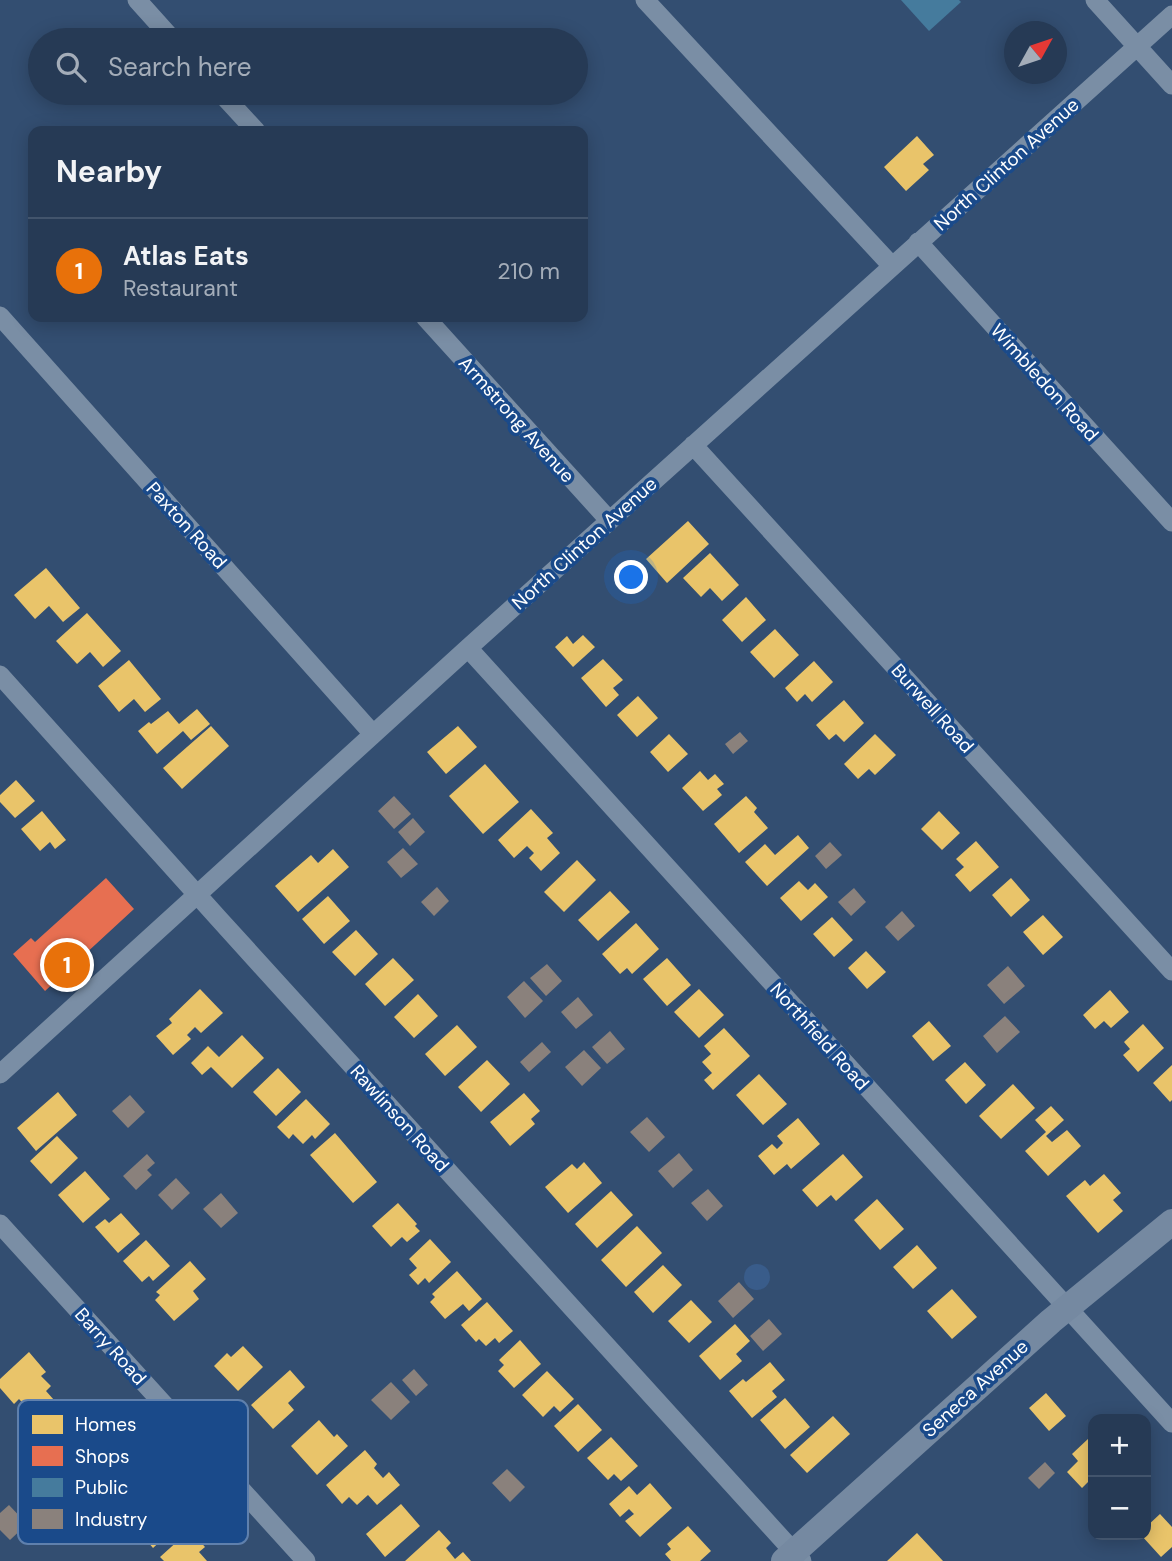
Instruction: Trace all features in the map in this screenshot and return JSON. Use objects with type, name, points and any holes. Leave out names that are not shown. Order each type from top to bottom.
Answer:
[{"type":"street","points":[[137,0],[162,28]]},
{"type":"street","points":[[645,0],[892,265]]},
{"type":"street","points":[[1095,0],[1172,85]]},
{"type":"street","name":"North Clinton Avenue","points":[[0,1074],[609,520],[1172,15]]},
{"type":"street","points":[[232,105],[251,126]]},
{"type":"street","name":"Wimbledon Road","points":[[918,242],[1172,522]]},
{"type":"street","name":"Paxton Road","points":[[0,316],[373,734]]},
{"type":"street","name":"Armstrong Avenue","points":[[430,322],[609,520]]},
{"type":"street","name":"Burwell Road","points":[[693,445],[1172,971]]},
{"type":"street","name":"Northfield Road","points":[[468,648],[1172,1423]]},
{"type":"street","name":"Rawlinson Road","points":[[0,675],[793,1558]]},
{"type":"street","name":"Seneca Avenue","points":[[793,1558],[1066,1307],[1172,1222]]},
{"type":"street","name":"Barry Road","points":[[0,1224],[160,1400]]},
{"type":"street","name":"Barry Road","points":[[248,1497],[306,1561]]},
{"type":"water","points":[[757,1264],[766,1268],[770,1277],[766,1286],[757,1290],[748,1286],[744,1277],[748,1268]]},
{"type":"building: Homes","points":[[917,136],[934,155],[923,164],[929,170],[906,191],[884,167]]},
{"type":"building: Homes","points":[[688,521],[709,544],[667,583],[646,559]]},
{"type":"building: Homes","points":[[710,553],[739,585],[722,601],[710,588],[701,597],[683,578]]},
{"type":"building: Homes","points":[[46,568],[80,608],[63,622],[49,606],[35,619],[14,595]]},
{"type":"building: Homes","points":[[746,597],[766,620],[742,642],[722,620]]},
{"type":"building: Homes","points":[[87,613],[121,651],[103,667],[90,652],[77,664],[56,641]]},
{"type":"building: Homes","points":[[775,629],[799,655],[774,678],[750,652]]},
{"type":"building: Homes","points":[[583,635],[595,647],[573,667],[555,647],[567,636],[573,644]]},
{"type":"building: Homes","points":[[603,659],[623,680],[613,688],[619,695],[606,707],[581,678]]},
{"type":"building: Homes","points":[[129,660],[161,699],[145,712],[134,699],[119,712],[98,686]]},
{"type":"building: Homes","points":[[814,661],[833,682],[812,702],[805,694],[797,702],[785,688]]},
{"type":"building: Homes","points":[[638,696],[658,718],[637,737],[617,715]]},
{"type":"building: Homes","points":[[844,700],[864,723],[844,742],[836,734],[829,740],[816,725]]},
{"type":"building: Homes","points":[[197,709],[210,724],[191,740],[183,731],[157,754],[138,731],[168,711],[179,724]]},
{"type":"building: Homes","points":[[211,726],[229,746],[182,789],[163,768]]},
{"type":"building: Homes","points":[[458,726],[477,747],[446,774],[427,752]]},
{"type":"building: Homes","points":[[669,734],[688,754],[668,772],[650,752]]},
{"type":"building: Homes","points":[[875,734],[896,755],[875,775],[869,769],[858,779],[844,764]]},
{"type":"building: Homes","points":[[485,764],[519,802],[483,834],[449,796]]},
{"type":"building: Homes","points":[[700,771],[708,780],[715,774],[724,784],[717,789],[722,795],[703,811],[682,788]]},
{"type":"building: Homes","points":[[16,780],[35,801],[15,818],[0,802],[0,795]]},
{"type":"building: Homes","points":[[746,796],[757,808],[754,812],[768,828],[739,853],[714,824]]},
{"type":"building: Homes","points":[[531,809],[553,833],[547,838],[560,853],[541,871],[529,858],[534,853],[527,846],[514,858],[498,840]]},
{"type":"building: Homes","points":[[42,811],[66,840],[55,849],[50,842],[40,851],[21,829]]},
{"type":"building: Homes","points":[[939,811],[960,833],[942,850],[921,829]]},
{"type":"building: Homes","points":[[798,835],[809,848],[767,886],[745,862],[765,844],[775,855]]},
{"type":"building: Homes","points":[[976,841],[999,867],[970,892],[955,875],[964,867],[956,859]]},
{"type":"building: Homes","points":[[333,849],[349,867],[298,912],[275,886],[311,855],[318,863]]},
{"type":"building: Homes","points":[[577,860],[596,880],[564,912],[544,892]]},
{"type":"building: Homes","points":[[1011,878],[1030,900],[1011,917],[992,895]]},
{"type":"building: Homes","points":[[799,881],[808,890],[815,883],[828,897],[801,921],[780,898]]},
{"type":"building: Homes","points":[[610,891],[630,912],[598,941],[578,920]]},
{"type":"building: Homes","points":[[328,896],[350,921],[324,944],[302,919]]},
{"type":"building: Homes","points":[[1043,915],[1063,937],[1043,955],[1023,932]]},
{"type":"building: Homes","points":[[832,917],[853,940],[834,957],[813,934]]},
{"type":"building: Homes","points":[[636,923],[659,949],[632,974],[627,968],[620,974],[602,954]]},
{"type":"building: Homes","points":[[356,930],[378,954],[355,976],[332,952]]},
{"type":"building: Homes","points":[[866,951],[886,972],[867,989],[848,968]]},
{"type":"building: Homes","points":[[393,958],[414,980],[385,1006],[365,984]]},
{"type":"building: Homes","points":[[667,958],[691,985],[667,1006],[643,979]]},
{"type":"building: Homes","points":[[200,989],[223,1013],[201,1033],[195,1027],[187,1035],[191,1039],[173,1055],[156,1036],[172,1023],[169,1019]]},
{"type":"building: Homes","points":[[699,989],[724,1015],[699,1038],[674,1012]]},
{"type":"building: Homes","points":[[1110,990],[1129,1012],[1111,1028],[1104,1021],[1095,1029],[1083,1015]]},
{"type":"building: Homes","points":[[418,994],[438,1016],[414,1038],[394,1017]]},
{"type":"building: Homes","points":[[929,1021],[951,1046],[933,1061],[912,1036]]},
{"type":"building: Homes","points":[[1143,1024],[1164,1048],[1138,1072],[1123,1055],[1130,1049],[1124,1042]]},
{"type":"building: Homes","points":[[457,1025],[477,1047],[445,1076],[425,1054]]},
{"type":"building: Homes","points":[[724,1028],[750,1056],[713,1090],[704,1080],[712,1073],[702,1062],[711,1054],[704,1046]]},
{"type":"building: Homes","points":[[242,1035],[264,1058],[232,1088],[211,1067],[202,1075],[191,1063],[208,1046],[219,1057]]},
{"type":"building: Homes","points":[[487,1060],[510,1084],[481,1112],[458,1087]]},
{"type":"building: Homes","points":[[965,1062],[986,1085],[966,1104],[945,1080]]},
{"type":"building: Homes","points":[[1172,1065],[1172,1100],[1170,1102],[1153,1083]]},
{"type":"building: Homes","points":[[278,1068],[301,1092],[276,1116],[253,1092]]},
{"type":"building: Homes","points":[[759,1074],[787,1104],[763,1125],[736,1095]]},
{"type":"building: Homes","points":[[1013,1084],[1035,1108],[1001,1139],[979,1116]]},
{"type":"building: Homes","points":[[58,1092],[77,1115],[36,1151],[17,1128]]},
{"type":"building: Homes","points":[[524,1093],[540,1111],[531,1119],[535,1124],[510,1146],[490,1122]]},
{"type":"building: Homes","points":[[306,1099],[330,1124],[315,1139],[312,1135],[303,1144],[293,1134],[289,1139],[277,1127]]},
{"type":"building: Homes","points":[[1051,1106],[1064,1120],[1046,1136],[1052,1142],[1067,1130],[1081,1146],[1048,1176],[1025,1151],[1046,1132],[1035,1120]]},
{"type":"building: Homes","points":[[798,1118],[820,1144],[791,1169],[787,1164],[774,1175],[758,1156],[772,1144],[777,1149],[783,1143],[777,1136]]},
{"type":"building: Homes","points":[[335,1133],[377,1182],[353,1203],[310,1155]]},
{"type":"building: Homes","points":[[57,1136],[78,1158],[51,1184],[30,1161]]},
{"type":"building: Homes","points":[[843,1154],[863,1177],[836,1201],[831,1195],[817,1207],[802,1190]]},
{"type":"building: Homes","points":[[584,1162],[602,1183],[568,1213],[545,1187],[572,1164],[577,1169]]},
{"type":"building: Homes","points":[[85,1171],[110,1199],[83,1223],[58,1195]]},
{"type":"building: Homes","points":[[1104,1174],[1121,1193],[1113,1200],[1123,1211],[1098,1233],[1066,1196],[1085,1180],[1090,1186]]},
{"type":"building: Homes","points":[[611,1191],[633,1215],[597,1248],[575,1224]]},
{"type":"building: Homes","points":[[877,1199],[904,1229],[880,1250],[854,1220]]},
{"type":"building: Homes","points":[[398,1203],[420,1231],[407,1242],[402,1237],[391,1247],[372,1226]]},
{"type":"building: Homes","points":[[121,1213],[140,1234],[118,1253],[95,1227],[105,1219],[109,1223]]},
{"type":"building: Homes","points":[[637,1226],[662,1253],[626,1287],[601,1260]]},
{"type":"building: Homes","points":[[430,1239],[451,1262],[429,1283],[425,1278],[418,1285],[409,1275],[417,1268],[409,1259]]},
{"type":"building: Homes","points":[[146,1240],[170,1266],[153,1281],[149,1276],[142,1282],[123,1261]]},
{"type":"building: Homes","points":[[917,1245],[937,1268],[913,1289],[893,1267]]},
{"type":"building: Homes","points":[[190,1261],[206,1279],[193,1291],[199,1299],[174,1321],[155,1300],[160,1295],[156,1292]]},
{"type":"building: Homes","points":[[663,1265],[682,1285],[653,1313],[634,1292]]},
{"type":"building: Homes","points":[[457,1271],[482,1299],[469,1311],[463,1304],[445,1319],[430,1302],[435,1297],[432,1294]]},
{"type":"building: Homes","points":[[952,1289],[977,1317],[952,1339],[927,1311]]},
{"type":"building: Homes","points":[[691,1300],[712,1322],[689,1343],[668,1321]]},
{"type":"building: Homes","points":[[487,1302],[513,1331],[499,1343],[495,1338],[486,1346],[479,1339],[476,1342],[461,1325]]},
{"type":"building: Homes","points":[[735,1324],[750,1341],[736,1354],[742,1361],[720,1380],[699,1356]]},
{"type":"building: Homes","points":[[520,1340],[541,1364],[514,1388],[498,1371],[504,1365],[499,1360]]},
{"type":"building: Homes","points":[[243,1346],[263,1367],[238,1391],[214,1366],[227,1353],[231,1357]]},
{"type":"building: Homes","points":[[29,1352],[46,1372],[41,1376],[51,1386],[46,1391],[54,1400],[19,1399],[14,1404],[0,1388],[0,1379]]},
{"type":"building: Homes","points":[[770,1362],[785,1380],[772,1391],[777,1397],[752,1418],[729,1391],[743,1379],[746,1382]]},
{"type":"building: Homes","points":[[290,1370],[305,1387],[288,1403],[294,1410],[273,1429],[251,1405]]},
{"type":"building: Homes","points":[[547,1371],[574,1399],[560,1412],[554,1406],[543,1417],[522,1395]]},
{"type":"building: Homes","points":[[1046,1393],[1066,1416],[1049,1431],[1029,1408]]},
{"type":"building: Homes","points":[[785,1398],[810,1427],[785,1449],[760,1420]]},
{"type":"building: Homes","points":[[578,1404],[602,1430],[578,1452],[554,1426]]},
{"type":"building: Homes","points":[[833,1416],[850,1434],[807,1473],[790,1455]]},
{"type":"building: Homes","points":[[319,1420],[334,1437],[337,1434],[348,1446],[317,1475],[291,1446]]},
{"type":"building: Homes","points":[[611,1437],[638,1466],[621,1481],[614,1474],[608,1480],[587,1458]]},
{"type":"building: Homes","points":[[1088,1439],[1088,1482],[1082,1488],[1067,1472],[1078,1461],[1072,1454]]},
{"type":"building: Homes","points":[[365,1450],[377,1464],[374,1468],[383,1478],[389,1472],[400,1485],[377,1505],[368,1495],[357,1505],[349,1497],[342,1504],[326,1485]]},
{"type":"building: Homes","points":[[650,1483],[672,1508],[640,1537],[625,1521],[634,1514],[629,1509],[620,1517],[609,1504],[629,1486],[637,1495]]},
{"type":"building: Homes","points":[[401,1504],[420,1526],[385,1557],[366,1534]]},
{"type":"building: Homes","points":[[1160,1514],[1172,1527],[1172,1547],[1161,1557],[1146,1540],[1151,1540],[1151,1522]]},
{"type":"building: Homes","points":[[688,1526],[711,1551],[700,1561],[671,1561],[665,1554],[671,1549],[667,1544]]},
{"type":"building: Homes","points":[[439,1530],[451,1543],[446,1548],[455,1559],[463,1552],[471,1561],[405,1561]]},
{"type":"building: Homes","points":[[917,1533],[943,1561],[887,1561]]},
{"type":"building: Homes","points":[[174,1544],[202,1544],[205,1547],[199,1552],[207,1561],[164,1561],[160,1557]]},
{"type":"building: Shops","points":[[106,878],[134,909],[45,991],[13,954],[31,938],[35,942]]},
{"type":"building: Public","points":[[901,0],[959,0],[961,2],[929,31]]},
{"type":"building: Industry","points":[[740,732],[748,741],[733,754],[725,744]]},
{"type":"building: Industry","points":[[394,796],[411,814],[394,829],[378,811]]},
{"type":"building: Industry","points":[[413,818],[425,832],[410,846],[398,832]]},
{"type":"building: Industry","points":[[830,842],[842,855],[826,869],[815,856]]},
{"type":"building: Industry","points":[[403,848],[418,864],[401,878],[387,862]]},
{"type":"building: Industry","points":[[437,887],[449,901],[434,916],[421,902]]},
{"type":"building: Industry","points":[[854,888],[866,902],[851,916],[838,902]]},
{"type":"building: Industry","points":[[902,911],[915,926],[898,941],[885,927]]},
{"type":"building: Industry","points":[[547,964],[562,981],[546,996],[530,978]]},
{"type":"building: Industry","points":[[1008,966],[1025,986],[1004,1004],[987,985]]},
{"type":"building: Industry","points":[[524,981],[543,1001],[525,1018],[507,997]]},
{"type":"building: Industry","points":[[578,997],[593,1015],[576,1029],[561,1012]]},
{"type":"building: Industry","points":[[1005,1016],[1020,1032],[997,1053],[983,1036]]},
{"type":"building: Industry","points":[[610,1031],[625,1049],[607,1064],[592,1047]]},
{"type":"building: Industry","points":[[542,1042],[551,1052],[529,1072],[520,1062]]},
{"type":"building: Industry","points":[[584,1050],[601,1068],[582,1086],[565,1067]]},
{"type":"building: Industry","points":[[130,1095],[145,1112],[128,1128],[112,1111]]},
{"type":"building: Industry","points":[[647,1117],[665,1137],[649,1152],[630,1132]]},
{"type":"building: Industry","points":[[679,1153],[693,1170],[673,1188],[658,1171]]},
{"type":"building: Industry","points":[[147,1154],[155,1163],[147,1170],[152,1175],[136,1190],[123,1176]]},
{"type":"building: Industry","points":[[176,1178],[190,1193],[172,1210],[158,1195]]},
{"type":"building: Industry","points":[[708,1189],[723,1206],[707,1221],[691,1203]]},
{"type":"building: Industry","points":[[221,1193],[238,1213],[221,1228],[203,1209]]},
{"type":"building: Industry","points":[[739,1282],[754,1299],[733,1318],[718,1301]]},
{"type":"building: Industry","points":[[769,1319],[782,1334],[763,1351],[750,1336]]},
{"type":"building: Industry","points":[[414,1369],[428,1385],[416,1396],[402,1380]]},
{"type":"building: Industry","points":[[391,1382],[410,1402],[391,1420],[371,1400]]},
{"type":"building: Industry","points":[[1045,1462],[1055,1473],[1039,1489],[1028,1478]]},
{"type":"building: Industry","points":[[507,1469],[525,1487],[510,1502],[492,1483]]},
{"type":"building: Industry","points":[[9,1505],[18,1514],[18,1532],[10,1540],[0,1530],[0,1513]]},
{"type":"place","name":"Atlas Eats","points":[[67,965]]}]
